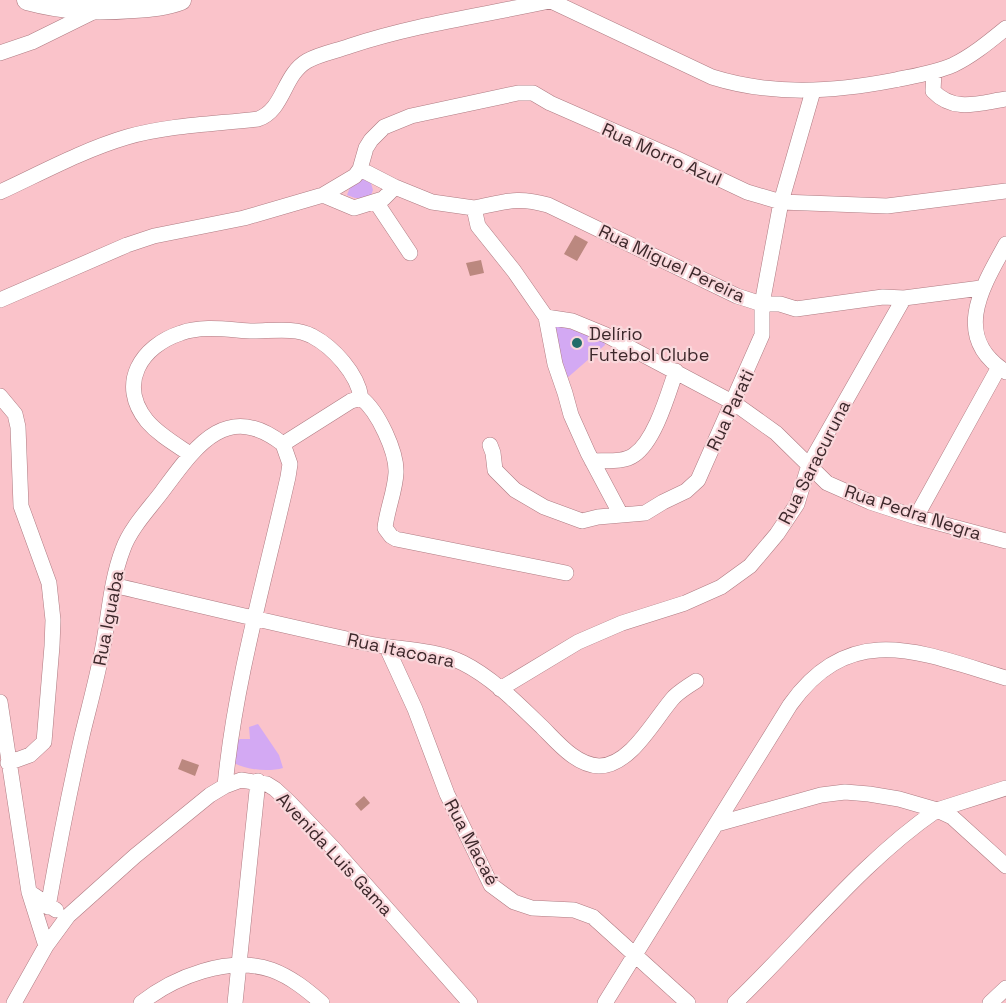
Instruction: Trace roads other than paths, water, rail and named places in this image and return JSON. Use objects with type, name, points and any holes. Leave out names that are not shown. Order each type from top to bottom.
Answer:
[{"type":"main road","points":[[27,0],[95,11],[169,4],[181,0]]},
{"type":"street","points":[[0,192],[124,138],[143,133],[267,116],[276,106],[286,84],[299,67],[307,61],[330,52],[377,37],[553,0],[712,77],[737,85],[784,91],[862,87],[934,72],[954,65],[987,44],[1006,28]]},
{"type":"street","points":[[0,53],[32,42],[95,11]]},
{"type":"street","points":[[934,72],[933,91],[941,100],[951,104],[965,105],[1006,99]]},
{"type":"street","name":"Rua Parati","points":[[490,445],[495,470],[515,489],[544,507],[582,521],[598,517],[645,513],[686,491],[698,480],[734,403],[762,335],[762,304],[781,202],[813,91]]},
{"type":"street","name":"Rua Morro Azul","points":[[357,172],[366,148],[384,127],[411,116],[525,92],[533,93],[550,103],[747,192],[781,202],[887,207],[1006,191]]},
{"type":"street","points":[[0,300],[127,244],[154,236],[244,218],[323,195],[357,172]]},
{"type":"street","name":"Rua Miguel Pereira","points":[[357,172],[432,202],[474,208],[528,199],[548,205],[737,296],[762,304],[780,304],[796,309],[883,297],[904,298],[981,288]]},
{"type":"street","points":[[323,195],[354,208],[382,199],[395,187]]},
{"type":"street","points":[[376,202],[410,253]]},
{"type":"street","points":[[474,208],[478,226],[514,271],[546,317],[555,364],[571,415],[621,515]]},
{"type":"street","points":[[916,517],[1002,370],[978,342],[975,316],[981,288],[1006,244]]},
{"type":"street","name":"Rua Saracuruna","points":[[500,689],[586,638],[622,622],[685,603],[721,586],[750,566],[797,504],[809,465],[904,298]]},
{"type":"street","name":"Rua Pedra Negra","points":[[546,317],[572,321],[606,335],[734,403],[776,433],[827,483],[870,502],[916,517],[1006,541]]},
{"type":"street","points":[[190,454],[153,428],[140,410],[135,398],[134,375],[139,363],[148,352],[163,340],[182,332],[200,330],[285,331],[310,335],[333,351],[349,370],[361,398],[368,403],[378,418],[396,470],[386,528],[388,533],[396,539],[566,573]]},
{"type":"street","points":[[592,461],[617,460],[633,456],[640,449],[655,427],[676,371]]},
{"type":"street","points":[[0,396],[15,414],[18,428],[21,506],[49,583],[52,620],[50,679],[44,742],[30,755],[8,763]]},
{"type":"street","points":[[225,786],[228,752],[253,619],[288,477],[290,464],[283,444],[351,401],[361,398]]},
{"type":"street","name":"Rua Iguaba","points":[[48,906],[82,737],[101,659],[113,585],[124,546],[140,520],[190,454],[216,432],[232,427],[248,426],[262,430],[283,444]]},
{"type":"street","name":"Rua Itacoara","points":[[113,585],[253,619],[387,648],[435,654],[453,659],[478,672],[500,689],[561,747],[575,757],[599,766],[613,762],[634,748],[676,695],[696,681]]},
{"type":"street","name":"Rua Macaé","points":[[387,648],[416,709],[447,794],[491,885],[508,898],[532,908],[562,908],[593,917],[688,1003]]},
{"type":"street","points":[[605,1003],[803,687],[817,673],[853,654],[895,649],[1006,678]]},
{"type":"street","points":[[0,702],[29,892],[46,946]]},
{"type":"street","name":"Avenida Luis Gama","points":[[14,1003],[46,946],[68,916],[135,856],[210,795],[241,780],[258,782],[275,789],[289,802],[334,849],[470,1003]]},
{"type":"street","points":[[236,1003],[258,782]]},
{"type":"street","points":[[735,1003],[868,867],[914,826],[937,810],[1006,788]]},
{"type":"street","points":[[717,824],[821,795],[845,792],[899,799],[937,810],[952,817],[1006,866]]},
{"type":"street","points":[[29,892],[48,906],[68,916]]},
{"type":"street","points":[[141,1003],[166,986],[199,972],[239,966],[270,969],[300,985],[322,1003]]},
{"type":"street","points":[[990,1003],[1006,988]]},
{"type":"place","name":"Delírio Futebol Clube","points":[[577,343]]}]
